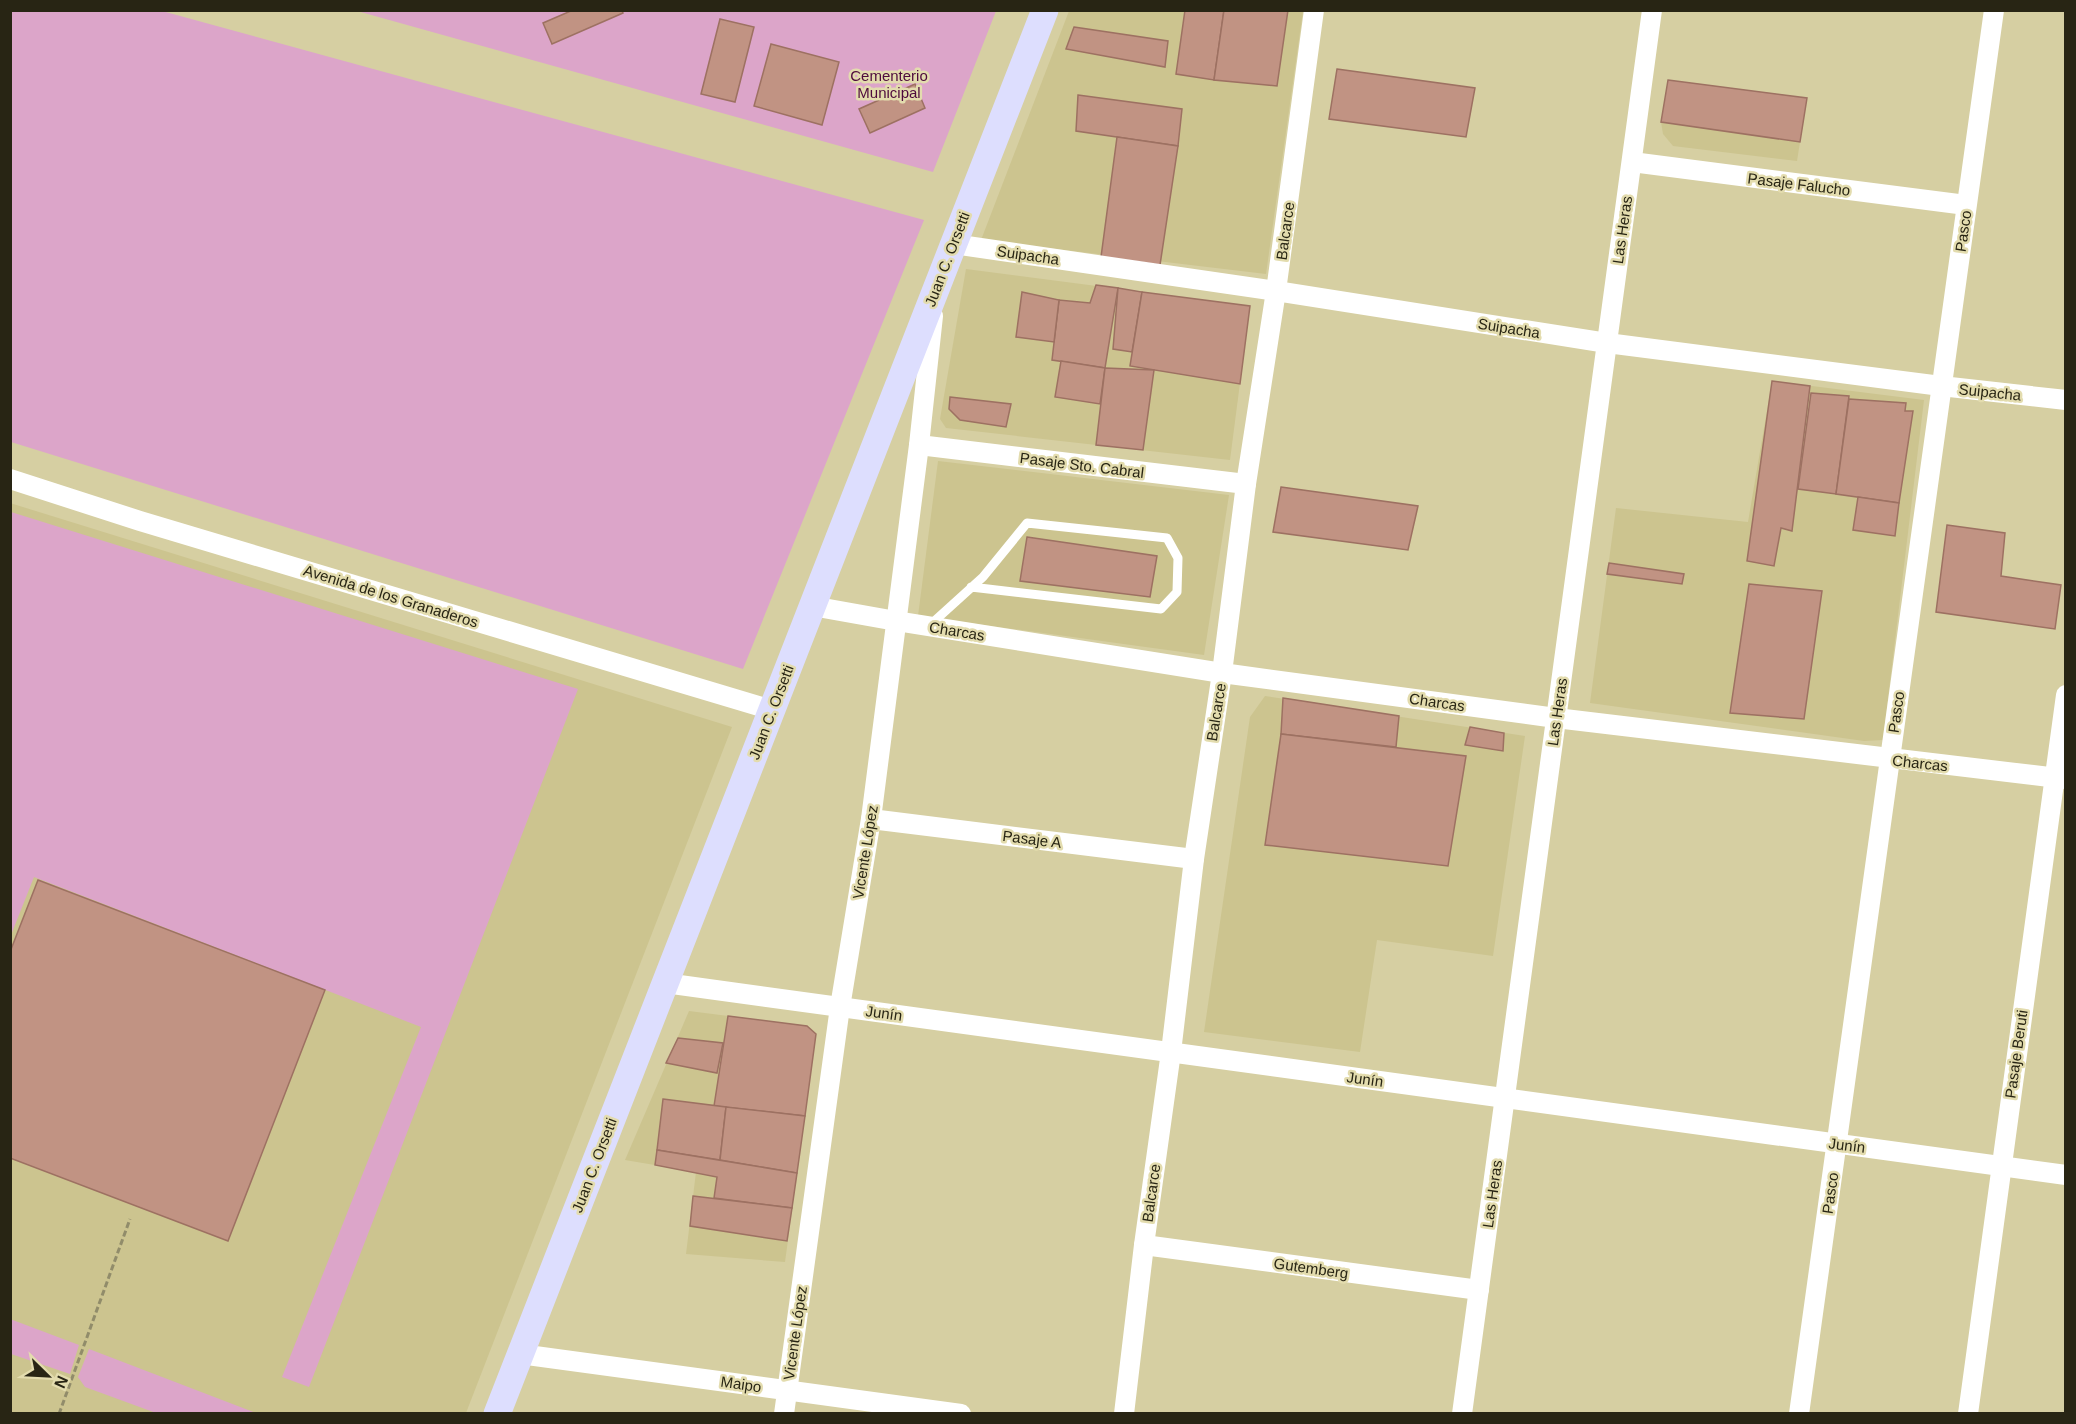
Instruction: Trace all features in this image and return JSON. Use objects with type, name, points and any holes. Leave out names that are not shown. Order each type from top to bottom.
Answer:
[{"type":"street","name":"Juan C. Orsetti","points":[[497,1413],[1044,10]]},
{"type":"street","name":"Balcarce","points":[[1124,1413],[1144,1245],[1172,1052],[1194,859],[1314,10]]},
{"type":"street","name":"Las Heras","points":[[1462,1413],[1652,10]]},
{"type":"street","name":"Pasco","points":[[1799,1413],[1994,10]]},
{"type":"street","name":"Pasaje Falucho","points":[[1632,162],[1966,205]]},
{"type":"street","name":"Suipacha","points":[[953,244],[1276,291],[1607,343],[2066,400]]},
{"type":"street","name":"Vicente López","points":[[784,1413],[840,1007],[871,819],[919,445],[936,289]]},
{"type":"street","name":"Pasaje Sto. Cabral","points":[[919,445],[1246,484]]},
{"type":"street","name":"Avenida de los Granaderos","points":[[10,479],[140,521],[772,710]]},
{"type":"street","name":"Charcas","points":[[812,606],[928,627],[1222,673],[1556,718],[2060,779]]},
{"type":"street","name":"Pasaje Beruti","points":[[1968,1413],[2001,1165],[2060,779],[2066,695]]},
{"type":"street","name":"Pasaje A","points":[[871,819],[1194,859]]},
{"type":"street","name":"Junín","points":[[665,983],[2066,1175]]},
{"type":"street","name":"Gutemberg","points":[[1144,1245],[1479,1290]]},
{"type":"street","name":"Maipo","points":[[520,1354],[961,1413]]},
{"type":"lane","points":[[928,627],[971,587],[983,577],[1027,524],[1167,538],[1178,558],[1178,592],[1161,609],[971,587]]},
{"type":"path","points":[[59,1413],[130,1219]]},
{"type":"shaded area","points":[[1069,11],[1303,11],[1266,274],[981,240]]},
{"type":"shaded area","points":[[1668,80],[1807,98],[1797,161],[1673,146],[1663,134],[1661,122]]},
{"type":"shaded area","points":[[966,269],[1250,306],[1230,460],[946,428],[940,419]]},
{"type":"shaded area","points":[[1772,381],[1924,400],[1883,740],[1864,741],[1590,703],[1616,508],[1748,522]]},
{"type":"shaded area","points":[[938,461],[1229,495],[1204,655],[918,616]]},
{"type":"shaded area","points":[[10,503],[732,727],[466,1413],[11,1413]]},
{"type":"shaded area","points":[[1265,696],[1525,736],[1493,956],[1377,940],[1360,1052],[1204,1032],[1250,717]]},
{"type":"shaded area","points":[[689,1011],[807,1026],[816,1034],[785,1262],[686,1254],[696,1172],[625,1160]]},
{"type":"green space","points":[[10,11],[162,11],[924,220],[743,669],[11,442]]},
{"type":"green space","name":"Cementerio Municipal","points":[[357,11],[996,11],[933,172]]},
{"type":"green space","points":[[11,512],[578,689],[309,1387],[282,1377],[421,1027],[34,877],[11,935]]},
{"type":"green space","points":[[10,1319],[79,1345],[70,1374],[11,1354]]},
{"type":"green space","points":[[89,1349],[256,1413],[156,1413],[85,1387],[78,1377]]},
{"type":"building","points":[[573,10],[622,10],[623,13],[552,44],[543,23]]},
{"type":"building","points":[[1185,10],[1224,10],[1214,80],[1176,74]]},
{"type":"building","points":[[1224,10],[1288,10],[1277,86],[1214,80]]},
{"type":"building","points":[[720,19],[754,27],[735,102],[701,94]]},
{"type":"building","points":[[1074,27],[1168,41],[1165,67],[1066,49]]},
{"type":"building","points":[[771,44],[839,62],[822,125],[754,106]]},
{"type":"building","points":[[1337,69],[1475,88],[1466,137],[1329,119]]},
{"type":"building","points":[[1668,80],[1807,98],[1800,142],[1661,122]]},
{"type":"building","points":[[915,84],[925,108],[870,133],[859,109]]},
{"type":"building","points":[[1078,95],[1182,109],[1178,146],[1076,131]]},
{"type":"building","points":[[1117,137],[1178,146],[1160,265],[1101,257]]},
{"type":"building","points":[[1096,285],[1118,288],[1105,368],[1052,360],[1059,300],[1090,303]]},
{"type":"building","points":[[1118,288],[1142,292],[1132,352],[1113,349]]},
{"type":"building","points":[[1022,292],[1059,300],[1054,342],[1016,337]]},
{"type":"building","points":[[1142,292],[1250,306],[1240,384],[1130,366]]},
{"type":"building","points":[[1061,361],[1105,368],[1100,404],[1055,397]]},
{"type":"building","points":[[1105,368],[1154,370],[1143,450],[1096,445]]},
{"type":"building","points":[[1772,381],[1810,386],[1792,531],[1781,528],[1774,566],[1747,561]]},
{"type":"building","points":[[1811,393],[1849,396],[1836,494],[1798,489]]},
{"type":"building","points":[[950,397],[1011,404],[1006,427],[960,420],[949,409]]},
{"type":"building","points":[[1849,399],[1906,403],[1905,411],[1913,411],[1899,503],[1836,494]]},
{"type":"building","points":[[1281,487],[1418,506],[1408,550],[1273,532]]},
{"type":"building","points":[[1858,497],[1899,503],[1895,536],[1853,530]]},
{"type":"building","points":[[1947,525],[2005,533],[2001,576],[2061,585],[2055,629],[1936,612]]},
{"type":"building","points":[[1027,537],[1157,556],[1150,597],[1020,581]]},
{"type":"building","points":[[1609,563],[1684,574],[1682,584],[1607,574]]},
{"type":"building","points":[[1749,584],[1822,591],[1804,719],[1730,713]]},
{"type":"building","points":[[1283,698],[1399,716],[1396,747],[1281,734]]},
{"type":"building","points":[[1470,727],[1504,733],[1503,751],[1465,745]]},
{"type":"building","points":[[1281,734],[1466,756],[1448,866],[1265,845]]},
{"type":"building","points":[[38,880],[325,990],[228,1241],[10,1158],[10,952]]},
{"type":"building","points":[[728,1016],[807,1026],[816,1034],[805,1116],[714,1106]]},
{"type":"building","points":[[678,1038],[723,1043],[717,1073],[666,1063]]},
{"type":"building","points":[[663,1099],[726,1107],[720,1160],[657,1150]]},
{"type":"building","points":[[726,1107],[805,1116],[797,1173],[720,1160]]},
{"type":"building","points":[[657,1150],[797,1173],[792,1208],[714,1198],[717,1177],[655,1165]]},
{"type":"building","points":[[693,1196],[792,1208],[787,1241],[690,1226]]}]
